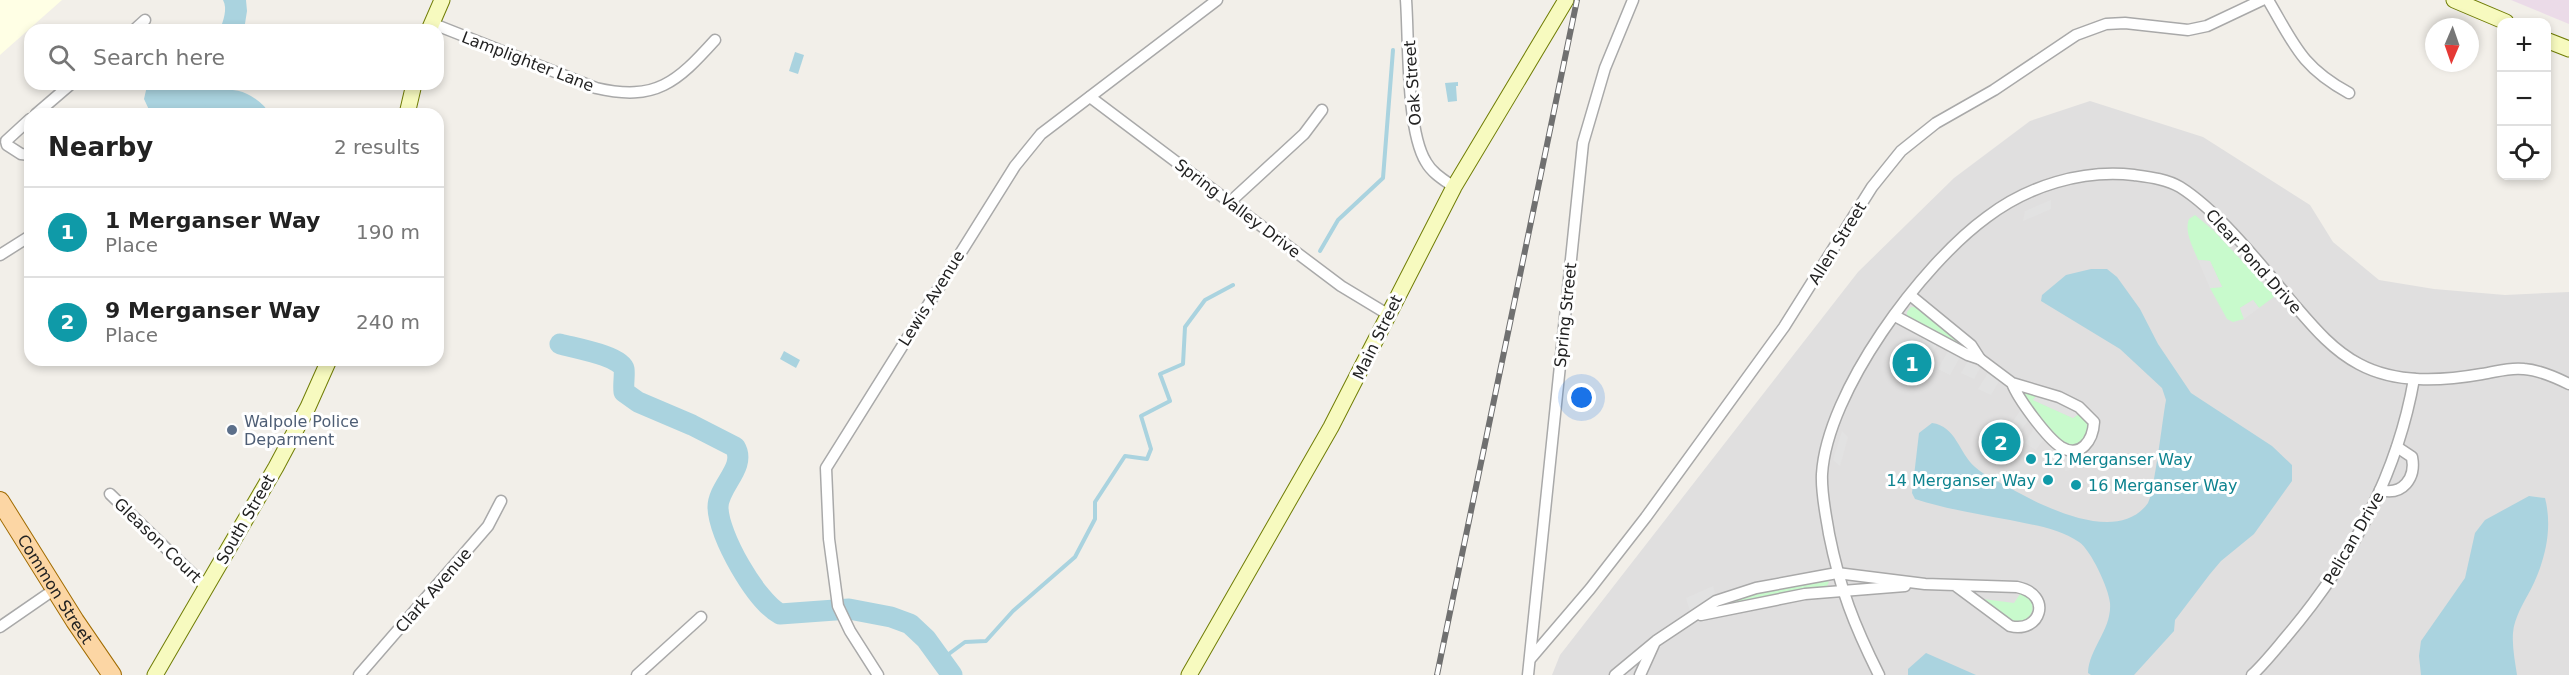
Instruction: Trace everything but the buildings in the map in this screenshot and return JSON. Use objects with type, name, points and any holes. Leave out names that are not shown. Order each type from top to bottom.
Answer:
[{"type":"main road","points":[[431,24],[442,0]]},
{"type":"main road","points":[[2454,0],[2497,18]]},
{"type":"main road","name":"Main Street","points":[[1189,675],[1315,459],[1454,187],[1566,1]]},
{"type":"main road","points":[[2551,42],[2569,49]]},
{"type":"main road","points":[[408,108],[413,90]]},
{"type":"main road","name":"South Street","points":[[155,675],[292,437],[326,366]]},
{"type":"main road","name":"Common Street","points":[[0,501],[112,675]]},
{"type":"street","name":"Lewis Avenue","points":[[878,675],[841,611],[829,539],[826,468],[1015,166],[1041,134],[1217,0]]},
{"type":"street","name":"Oak Street","points":[[1406,0],[1416,136],[1431,169],[1454,187]]},
{"type":"street","name":"Spring Street","points":[[1528,675],[1583,143],[1605,68],[1634,0]]},
{"type":"street","name":"Allen Street","points":[[1531,658],[1590,589],[1646,517],[1784,327],[1872,187],[1901,151],[1936,123],[1994,90],[2076,35],[2106,24],[2125,23],[2188,30],[2207,26],[2262,0]]},
{"type":"street","points":[[2268,0],[2301,57],[2329,82],[2349,93]]},
{"type":"street","points":[[141,24],[145,20]]},
{"type":"street","name":"Lamplighter Lane","points":[[444,31],[596,88],[624,93],[641,92],[673,81],[687,71],[715,40]]},
{"type":"street","points":[[43,108],[64,90]]},
{"type":"street","name":"Spring Valley Drive","points":[[1090,97],[1341,286],[1389,315]]},
{"type":"street","points":[[1230,202],[1304,134],[1322,110]]},
{"type":"street","points":[[24,124],[6,141],[7,145],[13,149],[24,153]]},
{"type":"street","name":"Clear Pond Drive","points":[[1879,675],[1853,622],[1841,590],[1822,488],[1825,450],[1840,407],[1874,346],[1910,295],[1964,237],[1988,216],[2009,202],[2051,183],[2098,174],[2136,175],[2178,186],[2216,217],[2314,328],[2334,347],[2359,364],[2385,374],[2414,379],[2444,379],[2499,369],[2523,369],[2545,374],[2569,384]]},
{"type":"street","points":[[0,255],[24,240]]},
{"type":"street","points":[[1910,295],[1971,345],[1980,359]]},
{"type":"street","points":[[1895,316],[1968,355],[1980,359],[2012,383],[2059,397],[2079,407],[2094,422],[2090,442],[2085,447],[2072,451],[2059,446],[2031,415],[2016,394],[2012,383]]},
{"type":"street","name":"Pelican Drive","points":[[2256,674],[2308,611],[2342,562],[2380,490],[2397,447],[2408,412],[2414,379]]},
{"type":"street","points":[[2380,490],[2394,492],[2406,486],[2412,475],[2412,457],[2397,447]]},
{"type":"street","name":"Gleason Court","points":[[110,494],[206,586]]},
{"type":"street","name":"Clark Avenue","points":[[359,675],[488,526],[501,501]]},
{"type":"street","points":[[1615,675],[1656,640],[1716,601],[1736,593],[1837,573],[1925,584],[2017,587],[2028,589],[2040,603],[2028,625],[2019,628],[2010,626],[1956,586]]},
{"type":"street","points":[[1695,616],[1805,594],[1925,584]]},
{"type":"street","points":[[0,627],[55,589]]},
{"type":"street","points":[[637,675],[700,617]]},
{"type":"street","points":[[1640,675],[1656,640]]},
{"type":"shaded area","points":[[0,0],[62,0],[35,24],[24,24],[24,34],[0,55]]},
{"type":"shaded area","points":[[2511,0],[2569,0],[2569,24]]},
{"type":"shaded area","points":[[2090,101],[2203,137],[2310,205],[2333,242],[2379,280],[2434,289],[2505,295],[2569,292],[2569,675],[1552,675],[1560,655],[1858,272],[1954,178],[2030,121]]},
{"type":"shaded area","points":[[2051,200],[2051,209],[2023,221],[2025,211]]},
{"type":"shaded area","points":[[2198,260],[2210,261],[2222,287],[2210,288]]},
{"type":"shaded area","points":[[2253,300],[2259,308],[2244,319],[2240,308]]},
{"type":"shaded area","points":[[1924,338],[1937,345],[1929,359],[1917,353]]},
{"type":"shaded area","points":[[1948,351],[1960,357],[1950,375],[1938,369]]},
{"type":"shaded area","points":[[1968,361],[1980,368],[1974,379],[1961,373]]},
{"type":"shaded area","points":[[1988,373],[1999,381],[1991,395],[1978,389]]},
{"type":"shaded area","points":[[2039,393],[2080,413],[2073,418],[2033,400]]},
{"type":"shaded area","points":[[2022,408],[2029,419],[2020,432],[2010,426]]},
{"type":"shaded area","points":[[2035,427],[2045,437],[2036,450],[2025,443]]},
{"type":"shaded area","points":[[1842,431],[1848,437],[1840,466],[1833,460]]},
{"type":"shaded area","points":[[2053,445],[2062,455],[2076,454],[2077,468],[2065,471],[2062,456],[2056,467],[2045,460]]},
{"type":"shaded area","points":[[1713,586],[1716,597],[1690,611],[1686,598]]},
{"type":"green space","points":[[2195,215],[2213,230],[2275,296],[2259,308],[2253,300],[2240,308],[2244,319],[2233,322],[2227,319],[2210,288],[2222,287],[2210,261],[2198,260],[2192,245],[2188,234],[2188,224],[2189,219]]},
{"type":"green space","points":[[1911,307],[1917,307],[1967,350],[1907,317],[1907,312]]},
{"type":"green space","points":[[2019,390],[2039,393],[2033,400],[2073,418],[2080,413],[2087,423],[2085,443],[2076,446],[2050,432]]},
{"type":"green space","points":[[1826,580],[1829,582],[1826,588],[1729,606],[1728,602],[1748,594]]},
{"type":"green space","points":[[2020,594],[2025,594],[2033,608],[2030,616],[2017,625],[1975,598],[2014,603]]},
{"type":"water","points":[[223,0],[246,0],[245,24],[222,24]]},
{"type":"water","points":[[795,52],[804,55],[798,74],[789,71]]},
{"type":"water","points":[[1458,82],[1457,101],[1448,102],[1445,83]]},
{"type":"water","points":[[146,90],[222,90],[235,98],[232,105],[223,104],[219,108],[148,108],[144,99]]},
{"type":"water","points":[[2091,269],[2107,269],[2117,277],[2140,309],[2158,344],[2191,393],[2272,446],[2292,465],[2292,481],[2254,534],[2221,561],[2175,620],[2174,631],[2134,675],[2091,675],[2088,673],[2092,655],[2108,622],[2110,603],[2099,570],[2084,546],[2063,533],[1927,503],[1915,499],[1912,493],[1919,433],[1932,423],[1947,429],[1970,461],[1983,473],[2024,496],[2061,512],[2100,522],[2119,521],[2135,515],[2148,503],[2156,471],[2166,400],[2162,388],[2120,349],[2041,301],[2042,295],[2066,275]]},
{"type":"water","points":[[784,351],[800,360],[796,368],[780,359]]},
{"type":"water","points":[[2529,496],[2545,498],[2548,533],[2540,567],[2515,622],[2513,644],[2517,675],[2421,675],[2419,656],[2421,641],[2465,578],[2475,533],[2485,520]]},
{"type":"water","points":[[1926,653],[1976,675],[1908,675],[1908,669]]},
{"type":"waterway","points":[[1320,251],[1338,220],[1383,178],[1393,50]]},
{"type":"waterway","points":[[206,90],[209,95],[217,99],[239,102],[250,108]]},
{"type":"waterway","points":[[942,659],[965,642],[986,641],[1013,611],[1075,557],[1095,519],[1095,502],[1125,456],[1147,459],[1151,449],[1141,416],[1170,401],[1160,374],[1183,364],[1185,327],[1205,300],[1233,285]]},
{"type":"waterway","points":[[560,344],[615,360],[624,369],[624,392],[638,402],[692,425],[735,447],[738,454],[735,469],[719,499],[720,519],[724,534],[740,566],[770,607],[780,614],[849,609],[891,617],[910,624],[926,639],[952,675]]},
{"type":"railway","points":[[1437,675],[1577,0]]},
{"type":"place","name":"1 Merganser Way","points":[[1912,363]]},
{"type":"place","name":"Walpole Police Deparment","points":[[232,430]]},
{"type":"place","name":"9 Merganser Way","points":[[2001,442]]},
{"type":"place","name":"12 Merganser Way","points":[[2031,459]]},
{"type":"place","name":"14 Merganser Way","points":[[2048,480]]},
{"type":"place","name":"16 Merganser Way","points":[[2076,485]]}]
